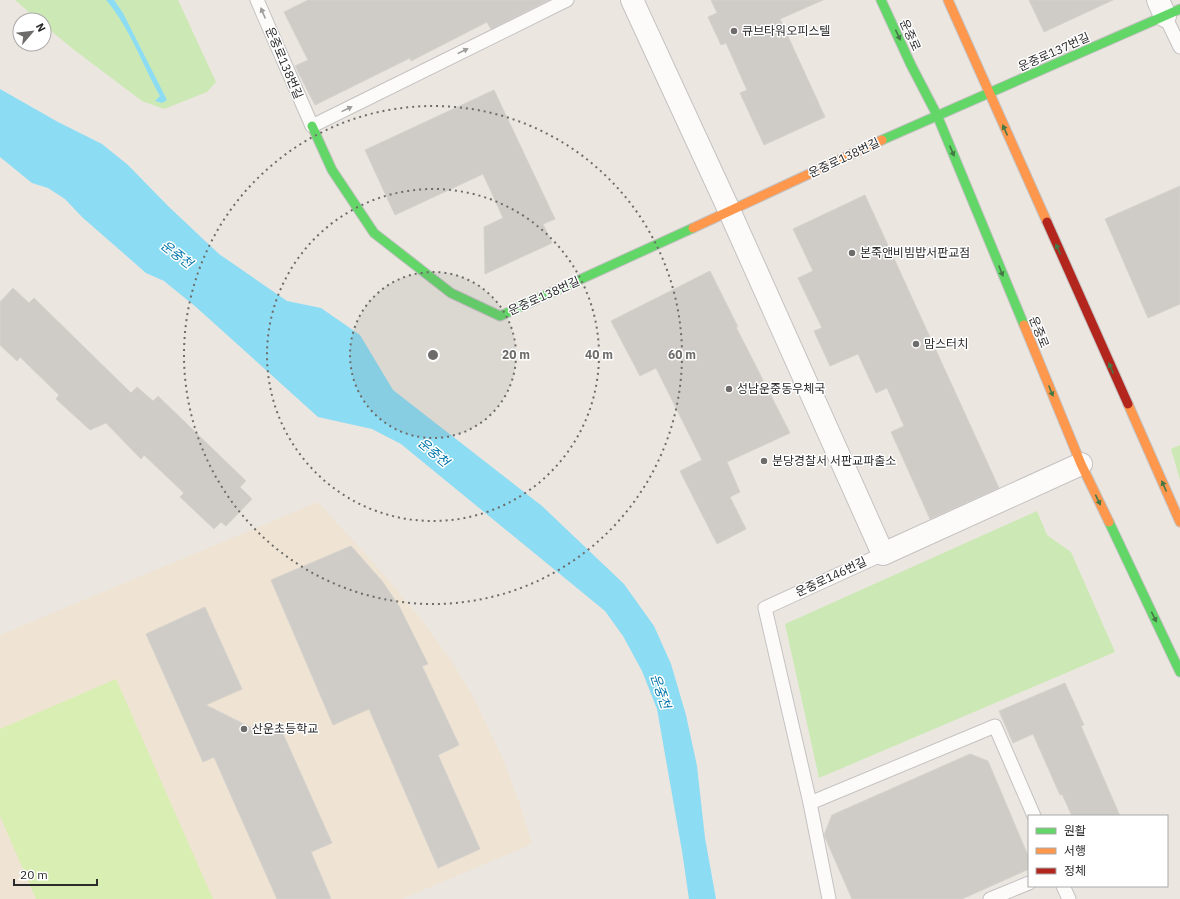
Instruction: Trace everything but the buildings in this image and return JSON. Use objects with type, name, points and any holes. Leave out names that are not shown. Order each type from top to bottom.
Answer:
[{"type":"main road","name":"운중로","points":[[881,0],[911,65],[937,115],[1081,464],[1180,672]]},
{"type":"main road","points":[[948,0],[988,93],[1180,522]]},
{"type":"main road","name":"운중로137번길","points":[[937,115],[988,93],[1168,8]]},
{"type":"main road","name":"운중로138번길","points":[[312,126],[332,170],[374,233],[451,293],[500,316],[612,266],[729,210],[937,115]]},
{"type":"street","points":[[632,0],[729,210],[883,554]]},
{"type":"street","name":"운중로146번길","points":[[883,554],[1081,464]]},
{"type":"lane","name":"운중로138번길","points":[[257,0],[312,126]]},
{"type":"lane","points":[[312,126],[567,0]]},
{"type":"lane","points":[[1168,8],[1180,47]]},
{"type":"lane","name":"운중로146번길","points":[[829,899],[810,803],[765,608],[883,554]]},
{"type":"lane","points":[[810,803],[995,726],[1034,815]]},
{"type":"lane","points":[[990,899],[1028,882]]},
{"type":"lane","points":[[1063,887],[1069,899]]},
{"type":"shaded area","name":"산운초등학교","points":[[318,502],[386,577],[420,618],[451,660],[475,700],[503,759],[520,804],[532,844],[402,899],[0,899],[0,635]]},
{"type":"green space","points":[[15,0],[178,0],[216,82],[207,92],[164,109],[142,101],[52,32],[52,12],[29,12]]},
{"type":"green space","points":[[1180,445],[1180,480],[1171,449]]},
{"type":"green space","points":[[1037,511],[1047,535],[1071,552],[1115,652],[819,778],[785,624]]},
{"type":"green space","points":[[116,679],[213,899],[36,899],[0,816],[0,729]]},
{"type":"water","points":[[106,0],[114,0],[123,13],[167,100],[162,103],[155,101],[160,96],[129,34]]},
{"type":"water","name":"운중천","points":[[0,89],[58,122],[102,144],[128,165],[168,206],[219,254],[287,301],[321,308],[360,335],[393,390],[542,506],[624,584],[654,626],[671,664],[686,715],[697,766],[705,838],[716,899],[689,899],[657,709],[642,671],[623,636],[605,611],[401,444],[372,429],[318,417],[196,307],[164,281],[146,273],[82,217],[65,199],[48,188],[32,183],[0,157]]},
{"type":"traffic: fast","points":[[881,0],[911,65],[937,115],[1024,325]]},
{"type":"traffic: fast","points":[[882,140],[1180,9]]},
{"type":"traffic: fast","points":[[312,126],[332,170],[374,233],[451,293],[500,316],[693,228]]},
{"type":"traffic: fast","points":[[1109,522],[1180,672]]},
{"type":"traffic: slow","points":[[948,0],[1047,222]]},
{"type":"traffic: slow","points":[[693,228],[882,140]]},
{"type":"traffic: slow","points":[[1024,325],[1081,464],[1109,522]]},
{"type":"traffic: slow","points":[[1128,404],[1180,522]]},
{"type":"traffic: jam","points":[[1047,222],[1128,404]]},
{"type":"place","name":"큐브타워오피스텔","points":[[734,31]]},
{"type":"place","name":"본죽앤비빔밥서판교점","points":[[852,253]]},
{"type":"place","name":"맘스터치","points":[[916,344]]},
{"type":"place","name":"성남운중동우체국","points":[[729,389]]},
{"type":"place","name":"분당경찰서 서판교파출소","points":[[764,461]]},
{"type":"place","name":"산운초등학교","points":[[244,729]]}]
